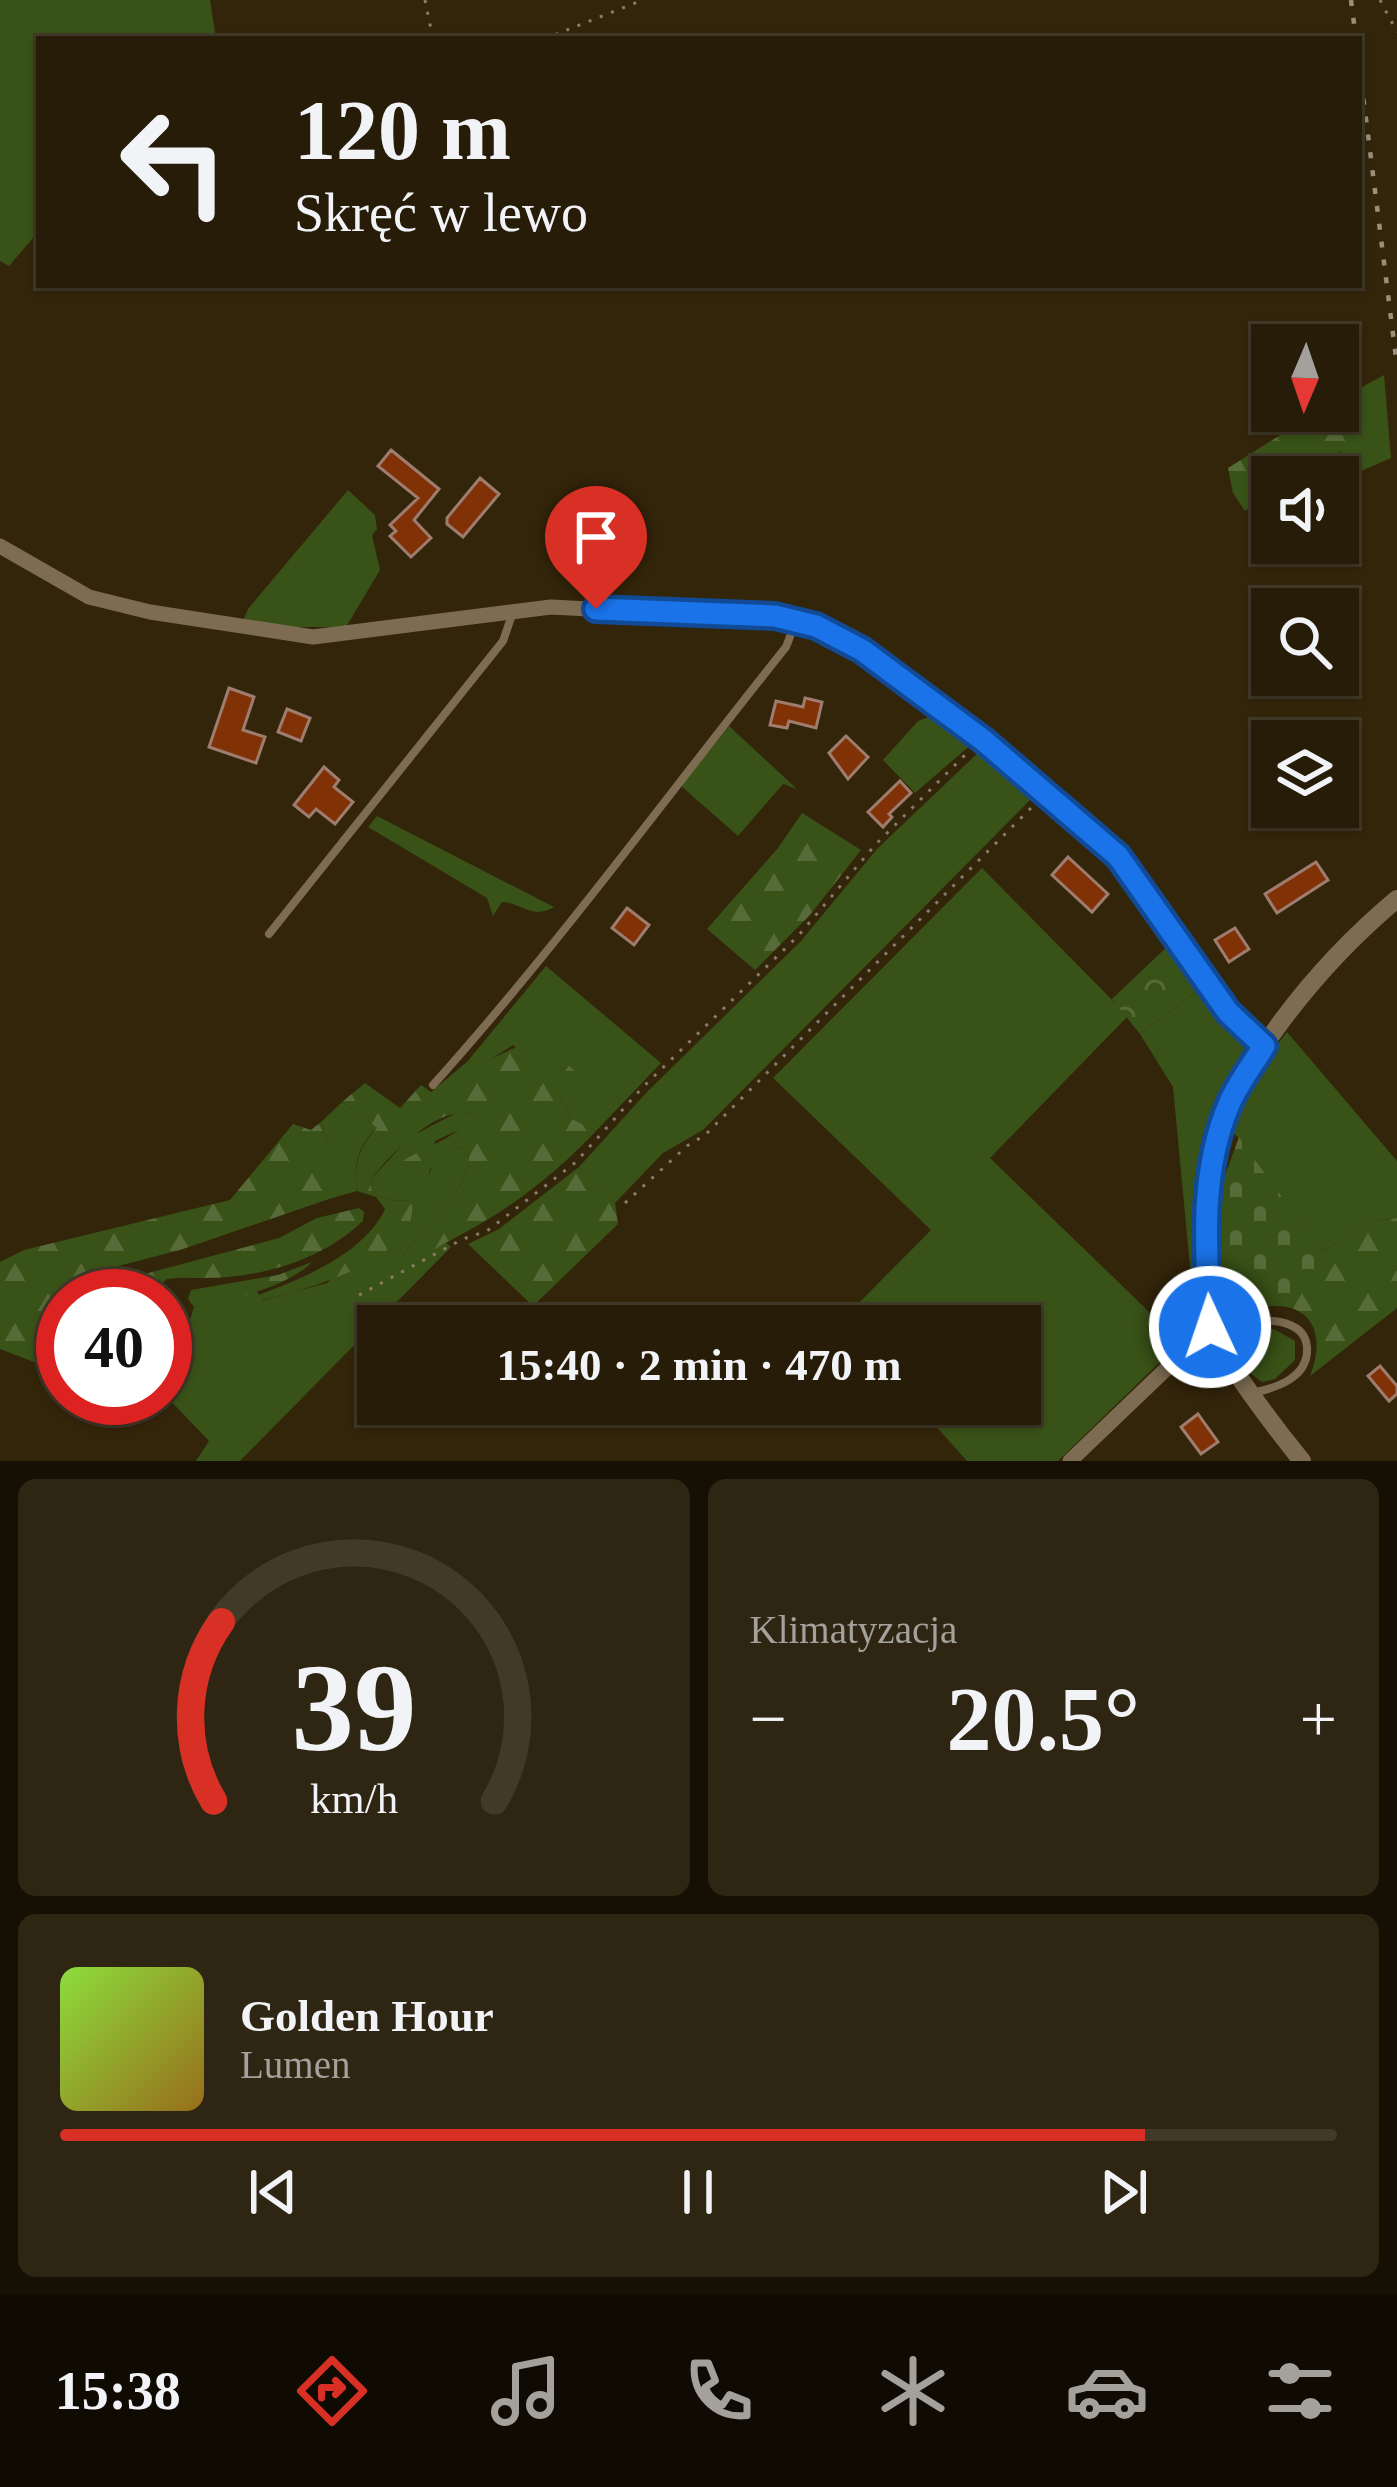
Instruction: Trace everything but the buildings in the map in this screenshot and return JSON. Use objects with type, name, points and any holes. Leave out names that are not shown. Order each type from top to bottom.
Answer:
[{"type":"street","points":[[0,546],[89,597],[150,612],[289,634],[334,636],[551,607],[797,620],[832,633],[983,740],[1118,856],[1228,1012],[1264,1046]]},
{"type":"street","points":[[1302,1461],[1210,1327],[1209,1169],[1232,1097],[1264,1046],[1367,924],[1397,899]]},
{"type":"street","points":[[1070,1461],[1210,1327]]},
{"type":"lane","points":[[269,934],[503,641],[513,611]]},
{"type":"lane","points":[[433,1085],[518,991],[786,646],[797,620]]},
{"type":"lane","points":[[1210,1327],[1274,1321],[1303,1334],[1307,1354],[1303,1367],[1274,1389],[1251,1393]]},
{"type":"path","points":[[424,0],[432,36]]},
{"type":"path","points":[[552,36],[644,0]]},
{"type":"path","points":[[1380,0],[1397,32]]},
{"type":"path","points":[[359,1294],[463,1239],[488,1231],[576,1162],[642,1088],[798,936],[955,761],[983,740]]},
{"type":"path","points":[[625,1203],[687,1146],[706,1135],[1046,793]]},
{"type":"green space","points":[[0,0],[210,0],[216,36],[36,36],[36,234],[9,266],[0,261]]},
{"type":"green space","points":[[1384,375],[1391,458],[1359,472],[1359,456],[1340,456],[1345,432],[1359,432],[1359,389]]},
{"type":"green space","points":[[1285,432],[1356,432],[1335,456],[1251,456],[1251,507],[1245,511],[1233,493],[1228,468]]},
{"type":"green space","points":[[348,490],[375,515],[377,529],[372,535],[380,570],[346,627],[243,621],[248,609]]},
{"type":"green space","points":[[934,715],[973,743],[915,793],[883,760],[918,721]]},
{"type":"green space","points":[[729,726],[797,789],[783,784],[738,836],[680,785]]},
{"type":"green space","points":[[981,750],[1037,793],[703,1130],[663,1153],[615,1203],[579,1167],[646,1093],[801,941],[877,849]]},
{"type":"green space","points":[[802,813],[861,850],[810,915],[755,970],[707,929],[778,848]]},
{"type":"green space","points":[[377,816],[554,907],[533,911],[502,902],[493,916],[487,898],[368,827]]},
{"type":"green space","points":[[982,868],[1128,1016],[990,1158],[1171,1333],[1194,1309],[1173,1087],[1140,1034],[1202,987],[1244,1041],[1244,1057],[1224,1088],[1196,1200],[1201,1310],[1196,1327],[1058,1461],[967,1461],[935,1425],[1041,1425],[1041,1305],[857,1305],[931,1230],[773,1078]]},
{"type":"green space","points":[[1171,943],[1202,987],[1140,1034],[1112,999]]},
{"type":"green space","points":[[546,966],[661,1063],[596,1131],[570,1118],[560,1095],[513,1045],[483,1064],[467,1062]]},
{"type":"green space","points":[[1287,1032],[1397,1161],[1397,1218],[1371,1221],[1322,1252],[1228,1129],[1257,1071]]},
{"type":"green space","points":[[538,1042],[574,1070],[560,1095],[570,1118],[596,1131],[563,1163],[491,1217],[408,1261],[403,1255],[462,1182],[469,1151],[451,1146],[427,1174],[413,1182],[395,1181],[395,1167],[457,1131],[472,1115],[445,1117],[416,1134],[370,1180],[372,1191],[381,1197],[411,1200],[410,1220],[399,1239],[356,1269],[259,1300],[259,1295],[348,1252],[385,1209],[376,1197],[357,1191],[359,1156],[377,1128],[342,1102],[365,1083],[400,1108],[421,1085],[431,1092],[467,1062],[485,1061]]},
{"type":"green space","points":[[342,1102],[377,1128],[358,1156],[357,1191],[329,1199],[329,1146],[321,1122]]},
{"type":"green space","points":[[458,1112],[473,1115],[465,1127],[435,1141],[429,1175],[435,1159],[451,1146],[469,1151],[467,1167],[445,1208],[403,1255],[408,1260],[446,1243],[451,1247],[394,1305],[357,1305],[357,1342],[240,1461],[196,1461],[209,1441],[192,1423],[194,1307],[255,1289],[263,1300],[327,1283],[411,1200],[381,1197],[372,1191],[370,1180],[410,1137]]},
{"type":"green space","points":[[321,1122],[329,1146],[329,1199],[180,1250],[107,1269],[36,1269],[36,1363],[0,1349],[0,1262],[24,1250],[230,1200],[293,1124],[311,1130]]},
{"type":"green space","points":[[1239,1137],[1330,1265],[1281,1304],[1263,1304],[1239,1315],[1217,1298],[1216,1229],[1220,1189]]},
{"type":"green space","points":[[579,1167],[615,1203],[618,1224],[534,1305],[468,1244],[499,1229]]},
{"type":"green space","points":[[1265,1173],[1322,1252],[1371,1221],[1397,1218],[1397,1308],[1310,1376],[1316,1338],[1303,1314],[1276,1306],[1239,1315],[1217,1298],[1216,1229],[1260,1228]]},
{"type":"green space","points":[[359,1208],[364,1212],[363,1221],[329,1246],[269,1270],[192,1278],[192,1269],[163,1269],[279,1238],[317,1218]]},
{"type":"green space","points":[[312,1262],[273,1286],[192,1304],[192,1290],[278,1275]]},
{"type":"green space","points":[[1274,1329],[1295,1341],[1295,1360],[1275,1379],[1262,1382],[1243,1368],[1240,1350],[1251,1336]]},
{"type":"railway","points":[[1351,0],[1356,36]]},
{"type":"railway","points":[[1362,87],[1397,366]]},
{"type":"route","points":[[596,609],[775,616],[832,633],[983,740],[1118,856],[1228,1012],[1264,1046],[1232,1097],[1209,1169],[1210,1327]]}]
